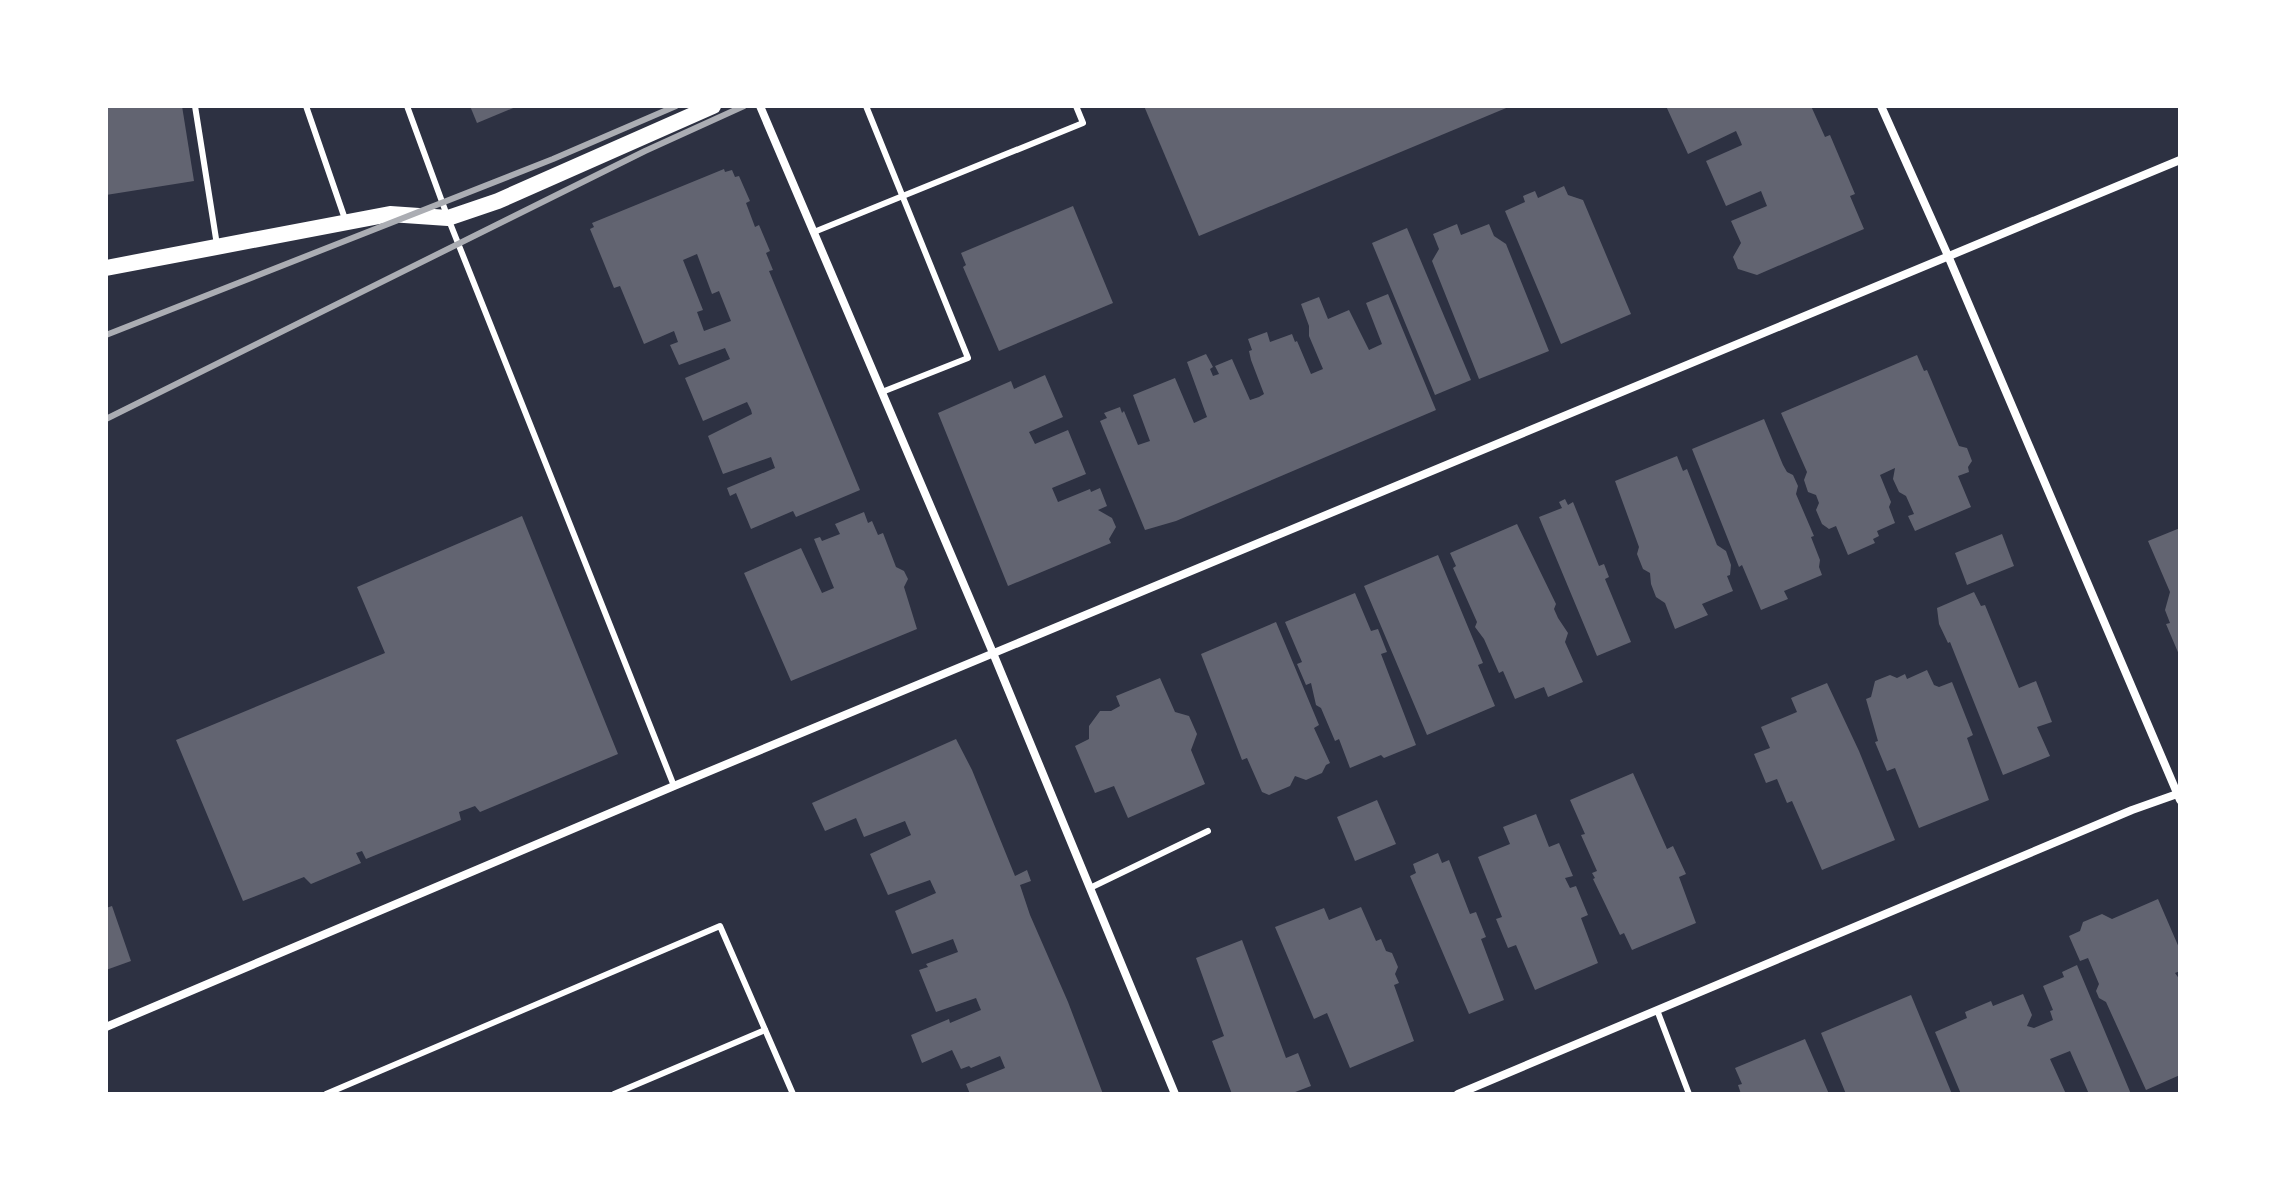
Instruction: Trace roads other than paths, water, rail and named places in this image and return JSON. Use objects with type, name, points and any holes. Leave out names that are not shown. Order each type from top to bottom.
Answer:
[{"type":"main road","points":[[106,268],[390,214],[448,218],[498,201],[713,106]]},
{"type":"street","points":[[760,106],[993,653],[1175,1094]]},
{"type":"street","points":[[1458,1094],[2132,810],[2179,796],[1881,106]]},
{"type":"street","points":[[106,1027],[674,786],[2180,160]]},
{"type":"lane","points":[[195,106],[217,247]]},
{"type":"lane","points":[[306,106],[346,223]]},
{"type":"lane","points":[[407,106],[448,218],[674,786]]},
{"type":"lane","points":[[866,106],[968,358],[882,392]]},
{"type":"lane","points":[[814,232],[1083,123],[1076,106]]},
{"type":"lane","points":[[1090,888],[1208,831]]},
{"type":"lane","points":[[326,1094],[720,926],[793,1094]]},
{"type":"lane","points":[[1657,1010],[1689,1094]]},
{"type":"lane","points":[[614,1094],[765,1030]]},
{"type":"railway","points":[[106,335],[553,159],[676,106]]},
{"type":"railway","points":[[106,419],[645,151],[744,106]]}]
